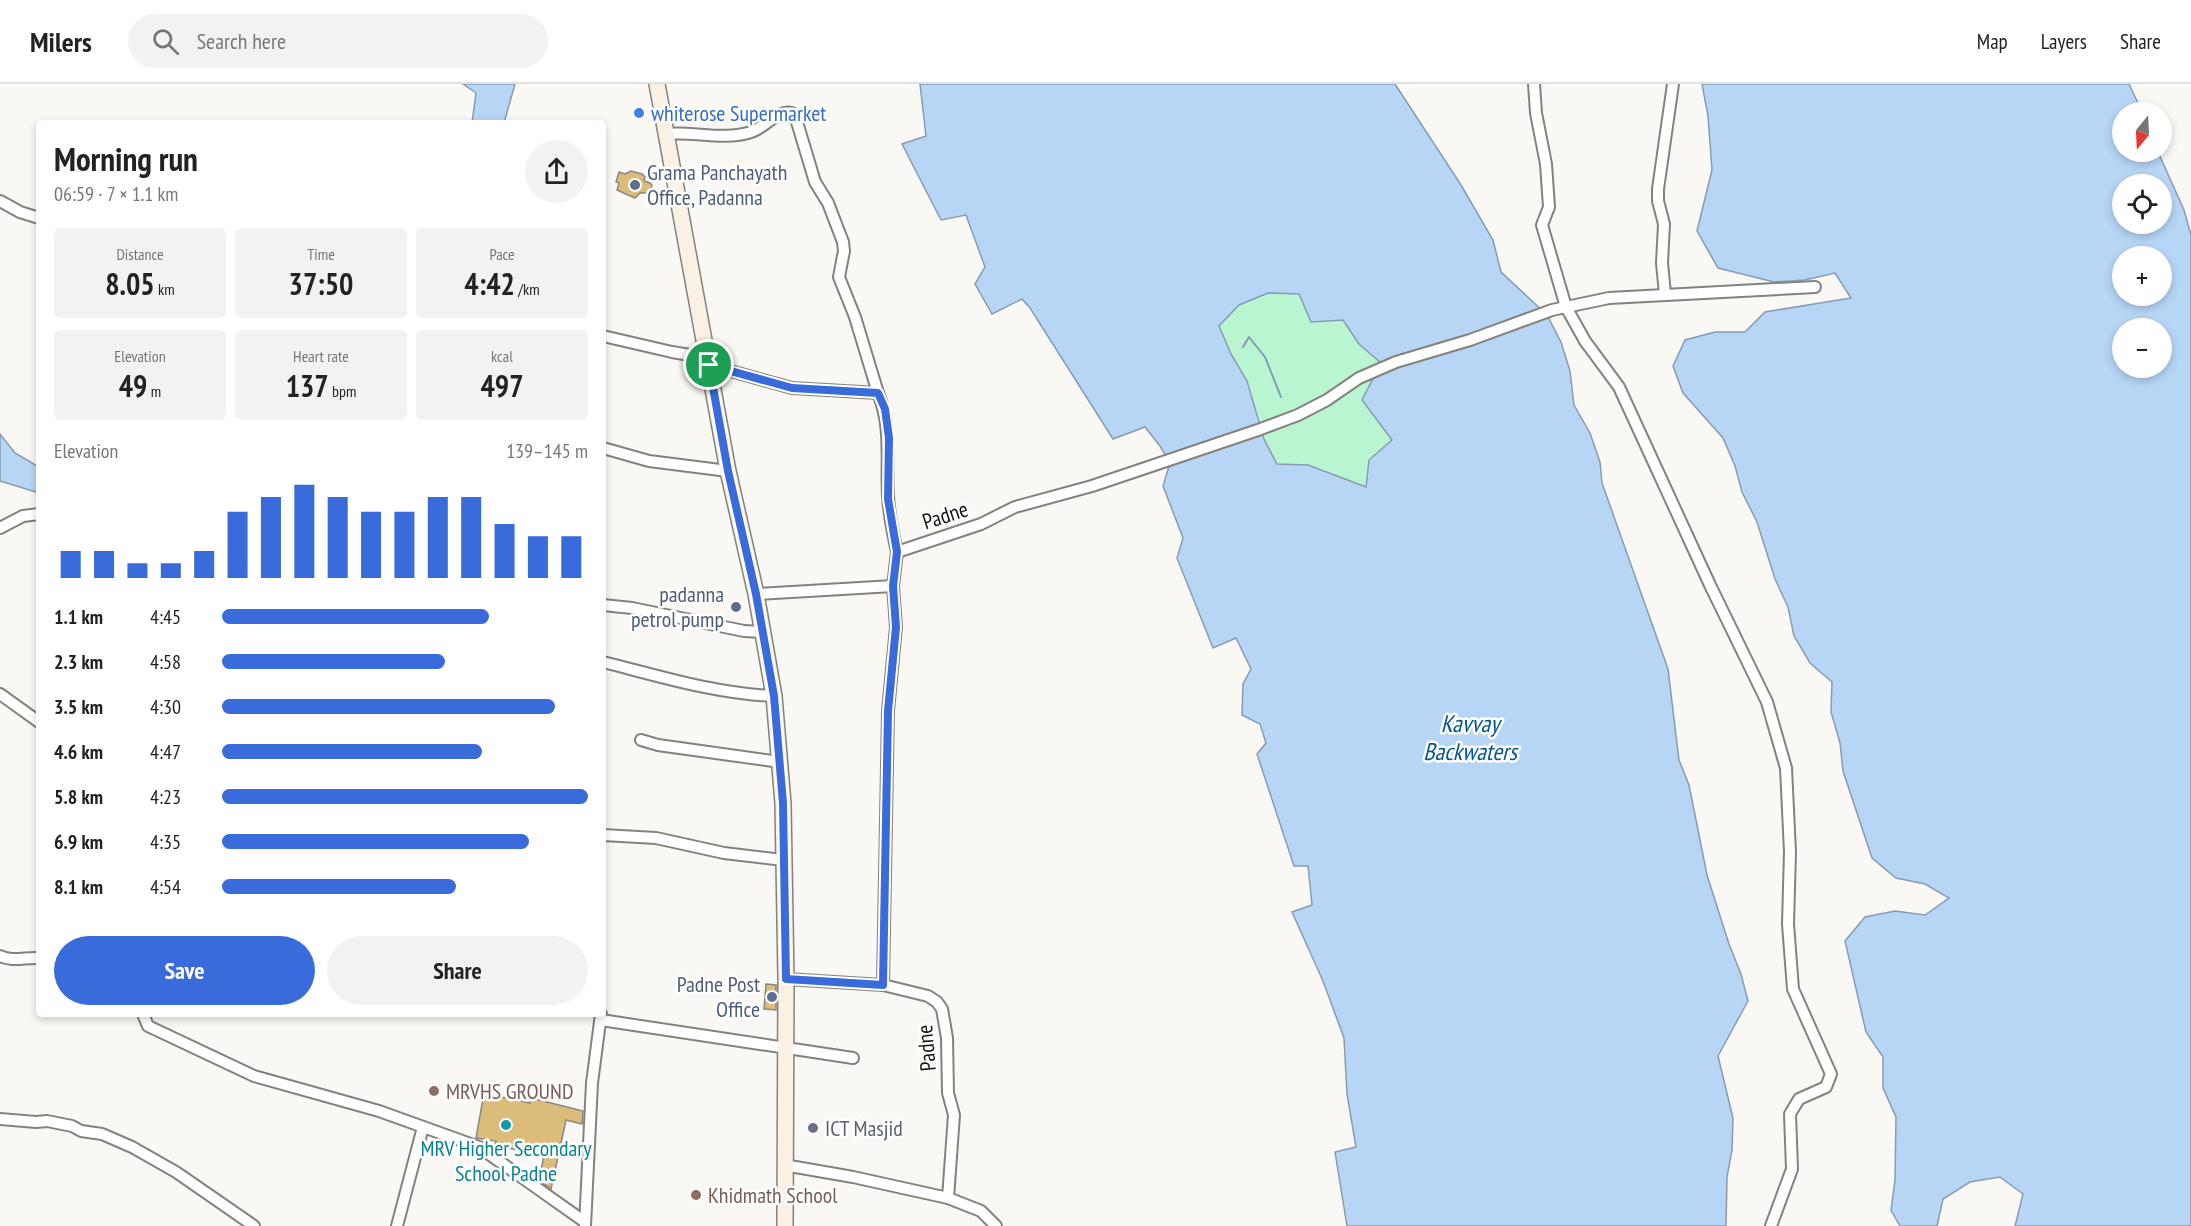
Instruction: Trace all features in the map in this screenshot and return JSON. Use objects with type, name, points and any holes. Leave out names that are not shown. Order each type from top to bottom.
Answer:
[{"type":"main road","points":[[657,84],[728,471],[756,594],[774,696],[780,762],[786,979],[785,1226]]},
{"type":"street","points":[[1534,84],[1536,114],[1546,164],[1549,207],[1542,225],[1566,307],[1585,341],[1619,387],[1710,585],[1767,702],[1786,768],[1790,852],[1788,924],[1794,989],[1830,1074],[1827,1087],[1799,1099],[1790,1114],[1792,1169],[1771,1226]]},
{"type":"street","points":[[1665,294],[1662,263],[1664,224],[1658,201],[1658,189],[1673,84]]},
{"type":"street","points":[[666,134],[690,133],[707,136],[748,133],[760,129],[779,114],[792,113],[797,122],[815,182],[828,203],[843,242],[844,251],[838,277],[855,317],[885,409],[889,438],[888,499],[897,552],[893,586],[896,627],[888,711],[883,985]]},
{"type":"street","points":[[0,201],[20,212],[36,217]]},
{"type":"street","name":"Padne","points":[[897,552],[981,524],[1015,507],[1131,473],[1298,415],[1327,400],[1359,378],[1396,362],[1470,340],[1552,310],[1609,298],[1815,287]]},
{"type":"street","points":[[606,337],[672,352],[792,388],[878,393]]},
{"type":"street","points":[[606,449],[649,461],[728,471]]},
{"type":"street","points":[[0,528],[23,516],[36,514]]},
{"type":"street","points":[[756,594],[893,586]]},
{"type":"street","points":[[606,605],[632,608],[744,632],[762,632]]},
{"type":"street","points":[[606,663],[682,682],[748,695],[774,696]]},
{"type":"street","points":[[0,694],[36,720]]},
{"type":"street","points":[[641,740],[658,745],[780,762]]},
{"type":"street","points":[[606,835],[656,838],[724,853],[783,860]]},
{"type":"street","points":[[0,956],[14,960],[25,957],[36,958]]},
{"type":"street","name":"Padne","points":[[786,979],[883,985],[928,996],[937,1002],[942,1009],[947,1038],[948,1093],[954,1115],[948,1198]]},
{"type":"street","points":[[144,1017],[148,1026],[254,1076],[379,1111],[479,1147],[585,1224]]},
{"type":"street","points":[[585,1224],[592,1083],[601,1017],[786,1049],[853,1058]]},
{"type":"street","points":[[0,1119],[47,1121],[72,1126],[81,1131],[102,1134],[132,1147],[176,1172],[254,1226]]},
{"type":"street","points":[[397,1226],[423,1127]]},
{"type":"street","points":[[784,1165],[853,1177],[948,1198],[981,1211],[996,1226]]},
{"type":"green space","points":[[1268,293],[1299,294],[1311,322],[1343,320],[1359,344],[1381,363],[1362,400],[1392,440],[1369,460],[1366,487],[1308,465],[1277,464],[1264,439],[1247,381],[1231,354],[1219,326],[1239,305]]},
{"type":"water","points":[[463,84],[515,84],[505,120],[472,120],[476,93]]},
{"type":"water","name":"Kavvay Backwaters","points":[[920,84],[1395,84],[1461,185],[1493,240],[1501,272],[1547,315],[1561,342],[1570,371],[1574,405],[1590,433],[1600,462],[1602,483],[1668,669],[1679,760],[1689,785],[1707,875],[1748,1001],[1718,1056],[1733,1118],[1732,1150],[1727,1177],[1726,1226],[1347,1226],[1335,1152],[1356,1147],[1347,1094],[1344,1038],[1323,981],[1292,912],[1312,905],[1308,866],[1294,866],[1257,754],[1266,743],[1260,724],[1242,715],[1243,684],[1251,669],[1236,638],[1213,648],[1177,558],[1183,538],[1163,486],[1170,463],[1160,446],[1145,427],[1113,439],[1030,308],[1022,299],[992,314],[975,284],[985,267],[966,215],[941,220],[902,144],[926,136]],"holes":[[[1268,293],[1299,294],[1311,322],[1343,320],[1359,344],[1381,363],[1362,400],[1392,440],[1369,460],[1366,487],[1308,465],[1277,464],[1264,439],[1247,381],[1231,354],[1219,326],[1239,305]]]},
{"type":"water","points":[[1702,84],[2129,84],[2137,102],[2112,102],[2112,162],[2162,162],[2168,174],[2112,174],[2112,234],[2172,234],[2172,183],[2184,210],[2191,235],[2191,1226],[2015,1226],[2023,1194],[2000,1177],[1970,1182],[1943,1199],[1937,1226],[1900,1226],[1891,1210],[1895,1180],[1896,1117],[1883,1088],[1883,1057],[1866,1032],[1845,941],[1865,917],[1895,911],[1925,915],[1949,898],[1925,884],[1896,878],[1872,858],[1843,771],[1840,743],[1831,712],[1832,682],[1810,663],[1794,636],[1788,607],[1775,579],[1757,522],[1742,492],[1735,466],[1723,438],[1683,393],[1673,366],[1685,340],[1715,332],[1745,332],[1765,312],[1851,298],[1835,273],[1805,280],[1774,282],[1718,268],[1697,231],[1712,170],[1708,116]]},
{"type":"water","points":[[0,434],[15,453],[36,465],[36,492],[0,481]]},
{"type":"building","name":"Grama Panchayath Office, Padanna","points":[[631,171],[642,174],[645,177],[644,181],[652,185],[650,193],[640,193],[635,198],[617,190],[619,183],[616,182],[619,172],[625,174]]},
{"type":"building","name":"Padne Post Office","points":[[766,984],[776,985],[776,1010],[764,1009]]},
{"type":"building","points":[[484,1093],[530,1103],[531,1098],[583,1111],[582,1124],[566,1120],[551,1189],[539,1180],[544,1156],[495,1145],[496,1141],[476,1138]]},
{"type":"waterway","points":[[1243,347],[1249,337],[1265,357],[1281,397]]},
{"type":"place","name":"whiterose Supermarket","points":[[639,113]]},
{"type":"place","name":"Grama Panchayath Office, Padanna","points":[[635,185]]},
{"type":"place","name":"padanna petrol pump","points":[[736,607]]},
{"type":"place","name":"Padne Post Office","points":[[772,997]]},
{"type":"place","name":"MRVHS GROUND","points":[[434,1091]]},
{"type":"place","name":"MRV Higher Secondary School Padne","points":[[506,1125]]},
{"type":"place","name":"ICT Masjid","points":[[813,1128]]},
{"type":"place","name":"Khidmath School","points":[[696,1195]]},
{"type":"route","points":[[709,365],[792,388],[878,393],[885,409],[889,438],[888,499],[892,534],[897,552],[893,586],[896,627],[888,711],[883,985],[786,979],[783,803],[774,696],[756,594],[728,471],[709,365]]}]
